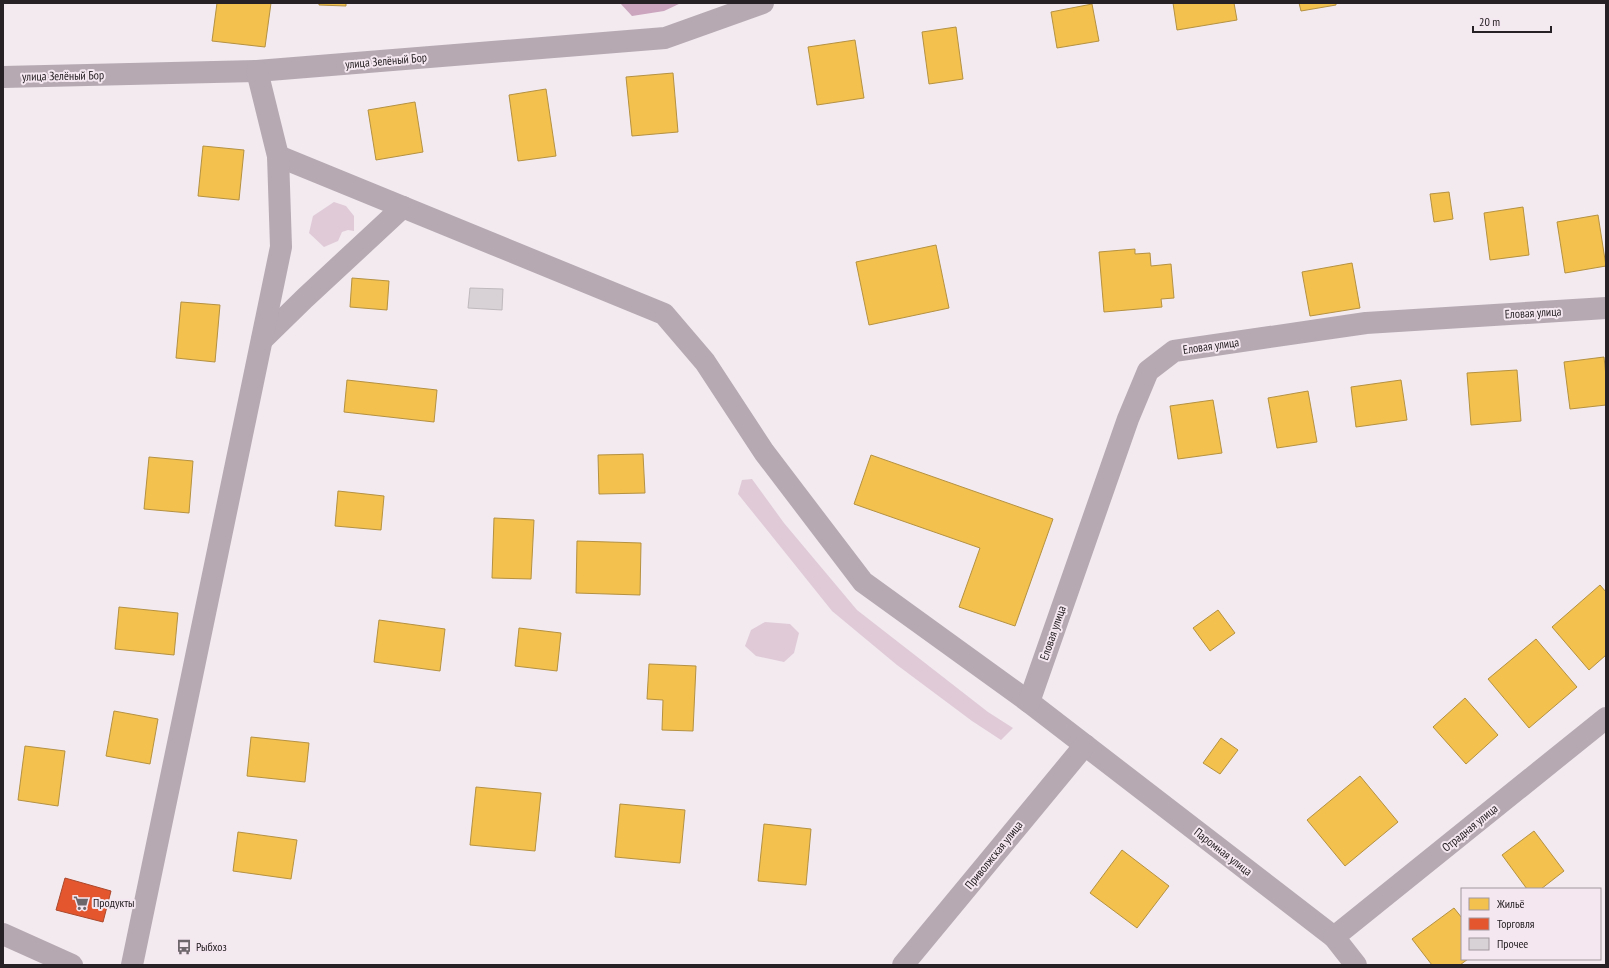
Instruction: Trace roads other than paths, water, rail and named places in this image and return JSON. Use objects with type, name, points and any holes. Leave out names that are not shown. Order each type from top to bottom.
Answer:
[{"type":"street","name":"улица Зелёный Бор","points":[[3,77],[257,72],[666,38],[763,3]]},
{"type":"street","points":[[132,965],[281,247],[278,156],[257,72]]},
{"type":"street","name":"Паромная улица","points":[[278,156],[664,314],[705,362],[764,452],[863,582],[1029,702],[1334,937],[1356,965]]},
{"type":"street","points":[[262,340],[304,298],[403,207]]},
{"type":"street","name":"Еловая улица","points":[[1029,702],[1128,419],[1148,371],[1174,351],[1366,323],[1606,308]]},
{"type":"street","name":"Отрадная улица","points":[[1334,937],[1606,718]]},
{"type":"street","name":"Приволжская улица","points":[[903,965],[1084,745]]},
{"type":"street","points":[[3,934],[72,965]]},
{"type":"place","name":"Продукты","points":[[81,903]]},
{"type":"place","name":"Рыбхоз","points":[[184,947]]}]
